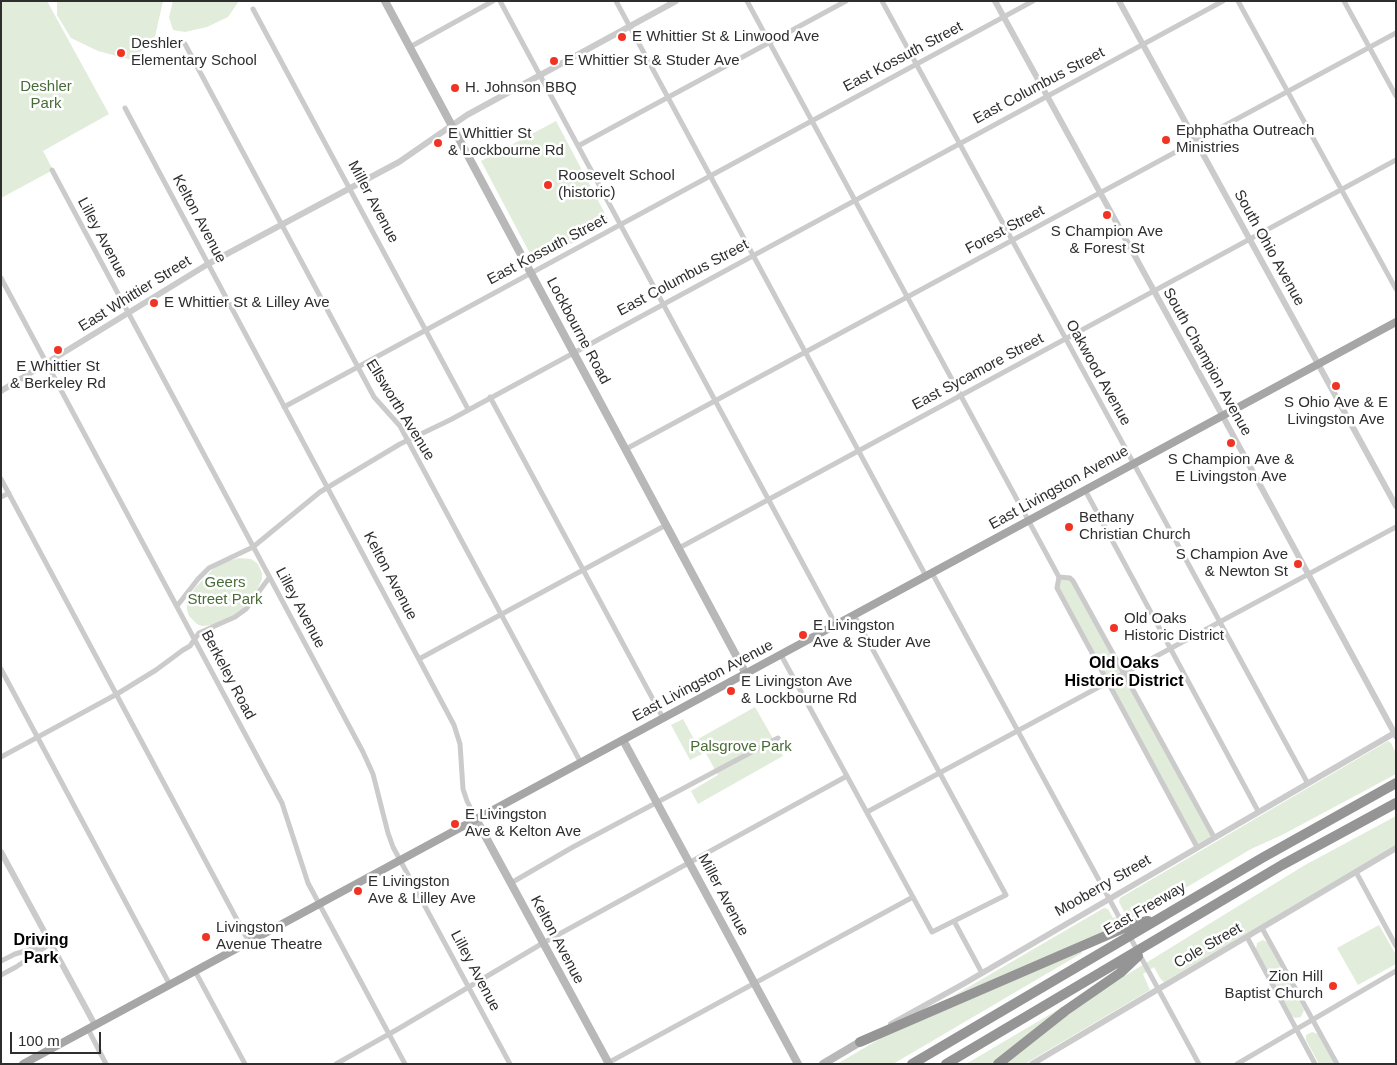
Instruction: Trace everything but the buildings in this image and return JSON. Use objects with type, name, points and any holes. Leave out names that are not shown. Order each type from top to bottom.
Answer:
[{"type":"highway","name":"East Freeway","points":[[912,1064],[1157,920],[1396,783]]},
{"type":"highway","points":[[946,1064],[1282,865],[1396,803]]},
{"type":"highway","points":[[860,1042],[1133,924],[1157,920]]},
{"type":"highway","points":[[998,1064],[1065,1011],[1120,973],[1149,944]]},
{"type":"main road","name":"Lockbourne Road","points":[[385,1],[746,674]]},
{"type":"main road","name":"East Livingston Avenue","points":[[23,1064],[1396,322]]},
{"type":"main road","name":"Miller Avenue","points":[[623,740],[798,1064]]},
{"type":"main road","name":"Kelton Avenue","points":[[476,819],[608,1063]]},
{"type":"main road","name":"Mooberry Street","points":[[824,1064],[860,1042]]},
{"type":"street","points":[[410,46],[493,1]]},
{"type":"street","points":[[500,1],[836,624]]},
{"type":"street","points":[[616,1],[858,451],[1019,731],[1199,1064]]},
{"type":"street","name":"East Whittier Street","points":[[1,391],[48,364],[127,312],[208,264],[399,162],[467,114],[676,1]]},
{"type":"street","points":[[747,1],[1060,577],[1057,588],[1197,847]]},
{"type":"street","points":[[578,146],[846,1]]},
{"type":"street","name":"Oakwood Avenue","points":[[882,1],[1307,782]]},
{"type":"street","name":"South Champion Avenue","points":[[995,1],[1395,734]]},
{"type":"street","name":"East Kossuth Street","points":[[284,407],[1033,1]]},
{"type":"street","name":"South Ohio Avenue","points":[[1119,1],[1396,506]]},
{"type":"street","name":"East Columbus Street","points":[[177,606],[209,568],[253,547],[289,515],[327,487],[407,440],[428,431],[1223,1]]},
{"type":"street","points":[[1238,1],[1396,289]]},
{"type":"street","points":[[1344,1],[1396,96]]},
{"type":"street","name":"Miller Avenue","points":[[253,9],[468,409]]},
{"type":"street","name":"Forest Street","points":[[626,449],[1396,32]]},
{"type":"street","name":"Ellsworth Avenue","points":[[185,44],[358,367],[374,396],[397,422],[581,763]]},
{"type":"street","name":"Kelton Avenue","points":[[125,108],[454,725],[460,744],[462,785],[476,819]]},
{"type":"street","name":"East Sycamore Street","points":[[679,548],[1396,160]]},
{"type":"street","name":"Lilley Avenue","points":[[52,170],[370,765],[388,833],[510,1064]]},
{"type":"street","name":"Berkeley Road","points":[[1,278],[282,803],[304,873],[405,1064]]},
{"type":"street","points":[[490,397],[663,718]]},
{"type":"street","points":[[1,479],[249,942]]},
{"type":"street","points":[[1085,490],[1258,811]]},
{"type":"street","points":[[1,497],[9,493]]},
{"type":"street","points":[[419,659],[666,525]]},
{"type":"street","points":[[867,812],[1396,527]]},
{"type":"street","points":[[1060,577],[1070,578],[1073,581],[1214,837]]},
{"type":"street","points":[[1,757],[117,694],[190,646],[200,633],[223,624],[246,608],[270,578]]},
{"type":"street","points":[[781,655],[932,932],[1006,895],[854,615]]},
{"type":"street","points":[[1,670],[170,985]]},
{"type":"street","name":"Mooberry Street","points":[[860,1042],[982,973],[1307,782],[1395,734]]},
{"type":"street","points":[[511,883],[657,802],[778,738]]},
{"type":"street","points":[[336,1064],[543,943],[847,776]]},
{"type":"street","name":"Cole Street","points":[[1032,1064],[1396,848]]},
{"type":"street","points":[[1,852],[4,865],[50,944],[91,1027],[106,1064]]},
{"type":"street","points":[[1356,872],[1396,946]]},
{"type":"street","points":[[608,1063],[913,897]]},
{"type":"street","points":[[954,921],[982,973]]},
{"type":"street","points":[[1262,928],[1337,1064]]},
{"type":"street","points":[[1247,937],[1316,1064]]},
{"type":"street","points":[[1,961],[15,954],[50,944]]},
{"type":"street","points":[[1,975],[50,944]]},
{"type":"street","points":[[196,971],[245,1064]]},
{"type":"street","points":[[1237,1064],[1396,971]]},
{"type":"green space","name":"Deshler Park","points":[[1,1],[47,1],[109,114],[43,151],[53,170],[1,198]]},
{"type":"green space","points":[[57,1],[163,1],[155,37],[132,60],[98,51],[71,38],[57,15]]},
{"type":"green space","points":[[173,1],[239,1],[228,17],[207,27],[185,32],[173,30],[169,17]]},
{"type":"green space","points":[[556,121],[610,223],[535,263],[481,161]]},
{"type":"green space","name":"Geers Street Park","points":[[239,558],[251,559],[258,564],[262,573],[262,579],[258,588],[243,609],[234,616],[213,625],[202,626],[197,624],[189,616],[187,610],[187,603],[194,589],[213,569],[228,561]]},
{"type":"green space","points":[[1060,577],[1070,578],[1212,836],[1197,844],[1058,587]]},
{"type":"green space","name":"Palsgrove Park","points":[[755,707],[783,756],[698,804],[691,791],[718,775],[698,739]]},
{"type":"green space","points":[[683,719],[702,754],[690,760],[671,725]]},
{"type":"green space","points":[[1388,741],[1396,753],[1396,774],[1282,835],[1251,849],[1114,928],[953,996],[1104,908],[1108,909],[1113,918],[1125,914],[1119,902],[1120,898]]},
{"type":"green space","points":[[1396,816],[1396,845],[1164,982],[1154,967],[1143,974],[1150,990],[1025,1064],[1005,1064],[1075,1008],[1110,985],[1305,865]]},
{"type":"green space","points":[[1379,925],[1396,955],[1396,964],[1358,985],[1337,948]]},
{"type":"green space","points":[[1263,940],[1267,942],[1304,1010],[1301,1017],[1295,1018],[1292,1016],[1256,949],[1257,943]]},
{"type":"green space","points":[[1080,951],[1082,953],[893,1064],[837,1064],[883,1037]]},
{"type":"green space","points":[[1076,999],[993,1064],[966,1064]]},
{"type":"green space","points":[[1312,1032],[1318,1034],[1334,1064],[1319,1064],[1306,1040],[1306,1035]]},
{"type":"place","name":"E Whittier St & Linwood Ave","points":[[622,37]]},
{"type":"place","name":"Deshler Elementary School","points":[[121,53]]},
{"type":"place","name":"E Whittier St & Studer Ave","points":[[554,61]]},
{"type":"place","name":"H. Johnson BBQ","points":[[455,88]]},
{"type":"place","name":"Ephphatha Outreach Ministries","points":[[1166,140]]},
{"type":"place","name":"E Whittier St & Lockbourne Rd","points":[[438,143]]},
{"type":"place","name":"Roosevelt School (historic)","points":[[548,185]]},
{"type":"place","name":"S Champion Ave & Forest St","points":[[1107,215]]},
{"type":"place","name":"E Whittier St & Lilley Ave","points":[[154,303]]},
{"type":"place","name":"E Whittier St & Berkeley Rd","points":[[58,350]]},
{"type":"place","name":"S Ohio Ave & E Livingston Ave","points":[[1336,386]]},
{"type":"place","name":"S Champion Ave & E Livingston Ave","points":[[1231,443]]},
{"type":"place","name":"Bethany Christian Church","points":[[1069,527]]},
{"type":"place","name":"S Champion Ave & Newton St","points":[[1298,564]]},
{"type":"place","name":"Old Oaks Historic District","points":[[1114,628]]},
{"type":"place","name":"E Livingston Ave & Studer Ave","points":[[803,635]]},
{"type":"place","name":"E Livingston Ave & Lockbourne Rd","points":[[731,691]]},
{"type":"place","name":"E Livingston Ave & Kelton Ave","points":[[455,824]]},
{"type":"place","name":"E Livingston Ave & Lilley Ave","points":[[358,891]]},
{"type":"place","name":"Livingston Avenue Theatre","points":[[206,937]]},
{"type":"place","name":"Zion Hill Baptist Church","points":[[1333,986]]},
{"type":"district","name":"Old Oaks Historic District","points":[[1124,673]]},
{"type":"district","name":"Driving Park","points":[[41,950]]}]
